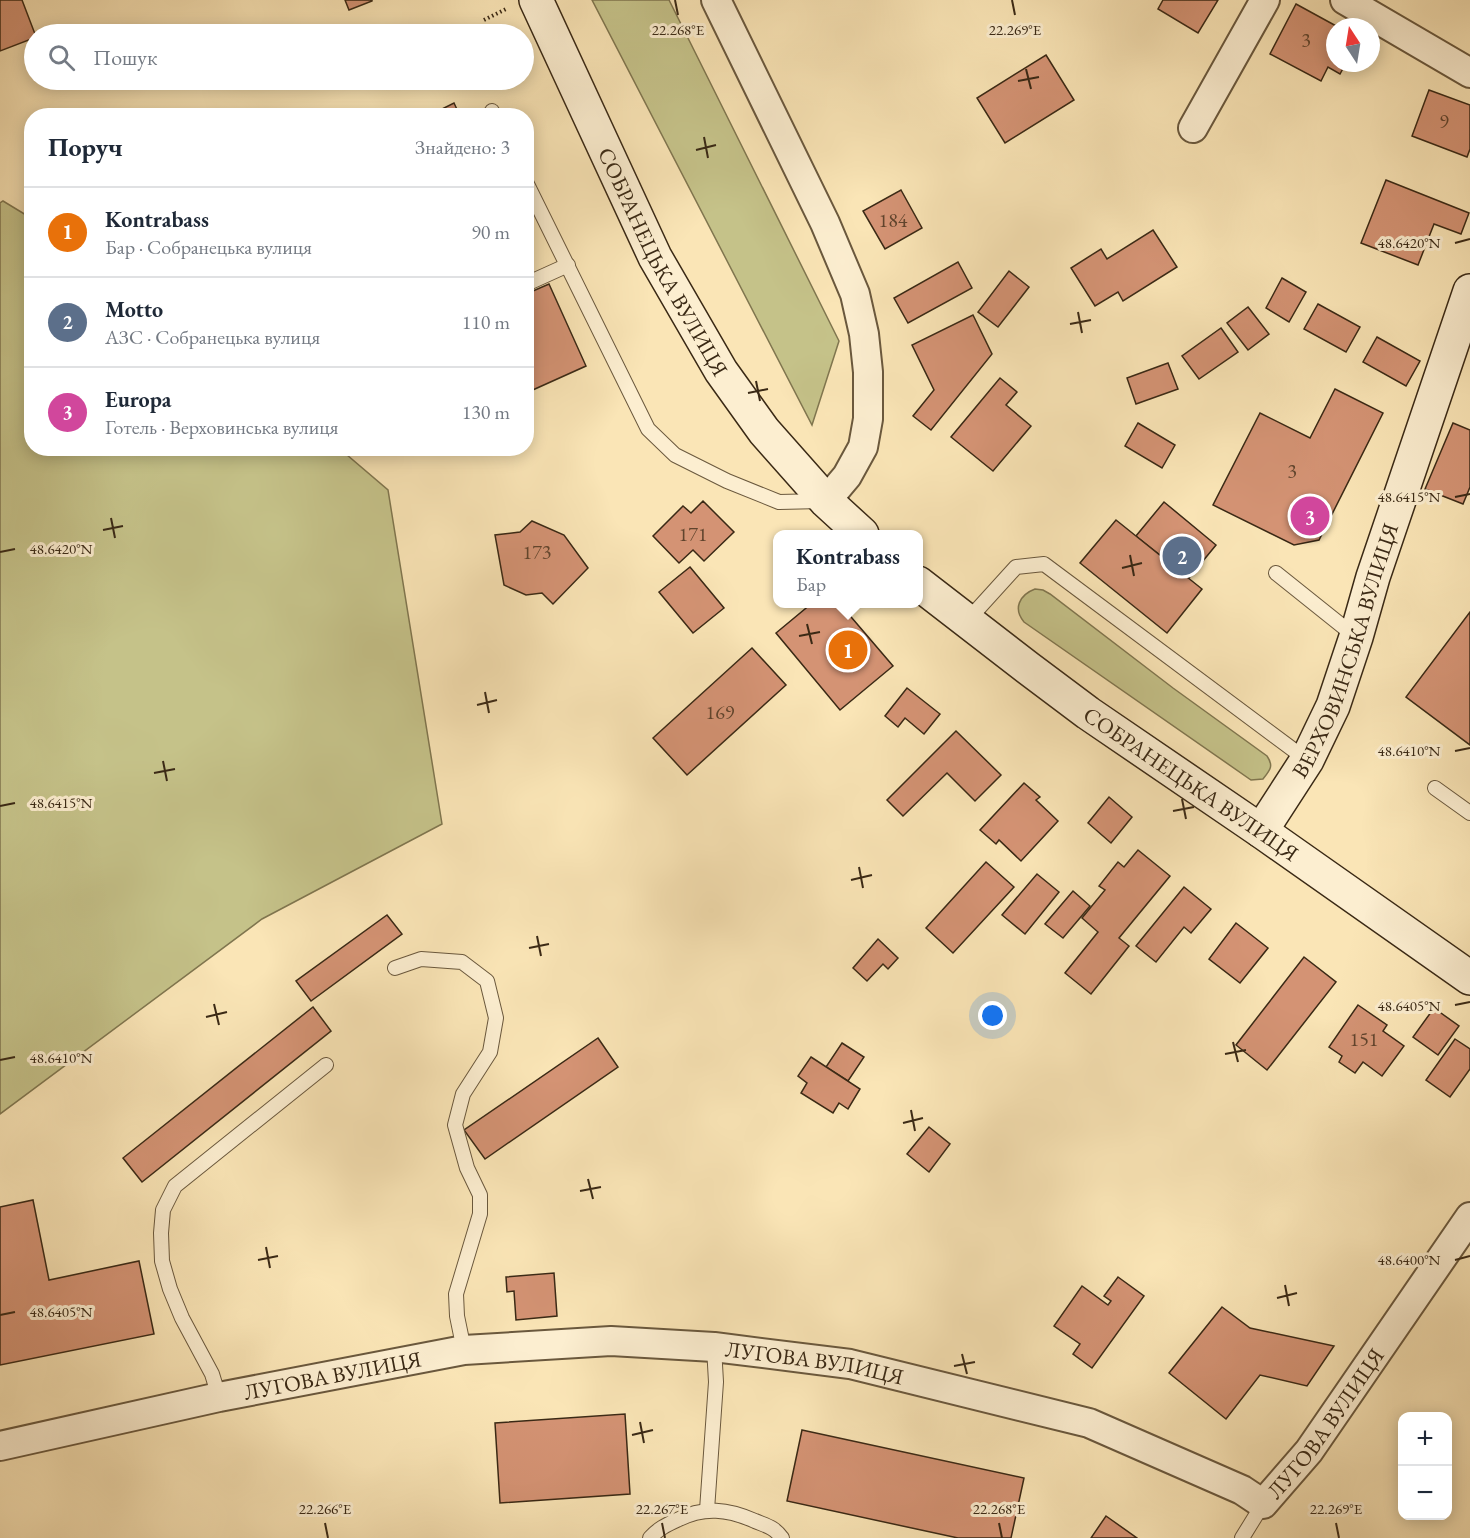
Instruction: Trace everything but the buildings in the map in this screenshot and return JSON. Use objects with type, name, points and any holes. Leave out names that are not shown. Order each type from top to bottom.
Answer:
[{"type":"main road","name":"СОБРАНЕЦЬКА ВУЛИЦЯ","points":[[536,0],[655,257],[721,371],[764,431],[826,501],[858,530]]},
{"type":"main road","name":"ВЕРХОВИНСЬКА ВУЛИЦЯ","points":[[1261,831],[1306,760],[1333,706],[1373,577],[1470,291]]},
{"type":"main road","name":"СОБРАНЕЦЬКА ВУЛИЦЯ","points":[[923,587],[1088,713],[1470,978]]},
{"type":"street","points":[[716,0],[825,223],[855,294],[864,334],[868,372],[868,419],[863,447],[847,476],[826,501]]},
{"type":"street","points":[[1193,128],[1265,0]]},
{"type":"street","points":[[1345,0],[1470,73]]},
{"type":"street","name":"ЛУГОВА ВУЛИЦЯ","points":[[0,1446],[219,1397],[464,1350],[611,1341],[714,1347],[850,1364],[1089,1424],[1242,1490],[1263,1504],[1309,1451],[1470,1217]]},
{"type":"lane","points":[[534,198],[648,429],[675,455],[727,481],[779,502],[826,501]]},
{"type":"lane","points":[[534,280],[568,265]]},
{"type":"lane","points":[[967,621],[1016,567],[1044,564],[1306,760]]},
{"type":"lane","points":[[1276,573],[1356,637]]},
{"type":"lane","points":[[1435,788],[1470,813]]},
{"type":"lane","points":[[394,968],[421,959],[462,962],[487,981],[496,1018],[490,1052],[463,1094],[455,1125],[467,1168],[480,1195],[480,1214],[456,1294],[464,1350]]},
{"type":"lane","points":[[219,1397],[212,1374],[182,1318],[170,1289],[162,1260],[163,1210],[175,1186],[326,1065]]},
{"type":"lane","points":[[707,1510],[716,1382],[714,1347]]},
{"type":"lane","points":[[1242,1538],[1263,1504]]},
{"type":"lane","points":[[650,1538],[659,1529],[689,1514],[707,1510],[740,1514],[777,1530],[782,1538]]},
{"type":"shaded area","points":[[592,0],[669,0],[839,341],[812,425]]},
{"type":"shaded area","points":[[3,201],[24,214],[24,456],[348,456],[388,490],[442,824],[262,919],[0,1114],[0,203]]},
{"type":"shaded area","points":[[1035,589],[1050,594],[1267,756],[1270,763],[1268,773],[1263,779],[1251,780],[1024,622],[1019,612],[1019,603],[1025,595]]},
{"type":"place","name":"Europa","points":[[1310,516]]},
{"type":"place","name":"Motto","points":[[1182,556]]},
{"type":"place","name":"Kontrabass","points":[[848,650]]}]
